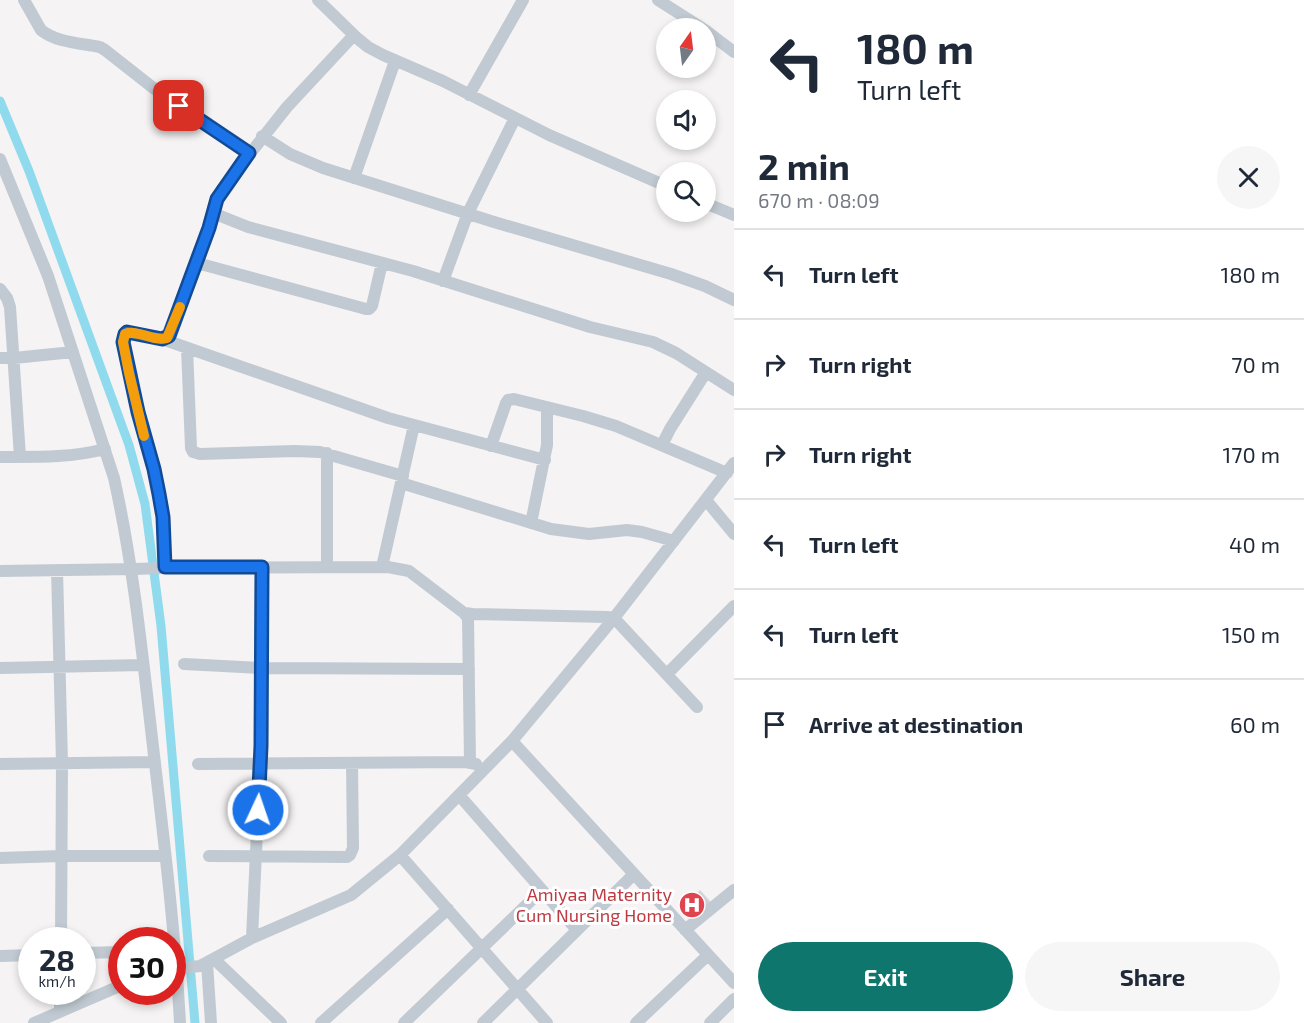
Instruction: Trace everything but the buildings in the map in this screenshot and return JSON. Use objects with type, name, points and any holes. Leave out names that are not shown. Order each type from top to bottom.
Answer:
[{"type":"street","points":[[24,0],[45,34],[100,47],[161,94],[249,153]]},
{"type":"street","points":[[318,0],[354,35],[395,61],[549,135],[656,182]]},
{"type":"street","points":[[469,95],[523,0]]},
{"type":"street","points":[[658,0],[687,18]]},
{"type":"street","points":[[162,339],[167,338],[170,333],[222,189],[286,106],[354,35]]},
{"type":"street","points":[[716,38],[734,52]]},
{"type":"street","points":[[354,178],[395,61]]},
{"type":"street","points":[[442,281],[468,213],[515,118]]},
{"type":"street","points":[[262,136],[290,154],[323,168],[671,274],[705,286],[734,300]]},
{"type":"street","points":[[0,159],[4,176],[48,276],[105,449],[120,504],[133,569],[173,927]]},
{"type":"street","points":[[716,207],[733,214]]},
{"type":"street","points":[[213,213],[248,227],[382,263],[590,327],[653,342],[676,353],[734,390]]},
{"type":"street","points":[[196,263],[366,309],[372,306],[382,263]]},
{"type":"street","points":[[0,289],[10,307],[20,457]]},
{"type":"street","points":[[164,568],[163,517],[154,469],[138,412],[123,342],[127,332],[162,339],[414,425],[545,460]]},
{"type":"street","points":[[188,348],[191,448],[193,452],[200,454],[295,451],[327,453],[551,529],[578,533],[627,530],[674,541]]},
{"type":"street","points":[[0,358],[73,352]]},
{"type":"street","points":[[662,445],[706,372]]},
{"type":"street","points":[[186,967],[207,963],[252,938],[351,895],[400,855],[512,741],[614,618],[730,468],[662,445],[616,426],[514,399],[508,400],[492,446]]},
{"type":"street","points":[[531,523],[547,446],[547,408]]},
{"type":"street","points":[[382,567],[414,425]]},
{"type":"street","points":[[0,457],[60,457],[105,449]]},
{"type":"street","points":[[327,453],[327,567]]},
{"type":"street","points":[[706,500],[734,534]]},
{"type":"street","points":[[252,938],[260,764],[262,567]]},
{"type":"street","points":[[0,571],[262,567],[382,567],[409,571],[464,612],[468,618],[470,762]]},
{"type":"street","points":[[57,570],[62,763],[61,927]]},
{"type":"street","points":[[667,674],[734,606]]},
{"type":"street","points":[[464,612],[614,618],[697,707]]},
{"type":"street","points":[[184,664],[262,668],[469,669]]},
{"type":"street","points":[[0,668],[143,665]]},
{"type":"street","points":[[512,741],[734,983]]},
{"type":"street","points":[[0,764],[154,762]]},
{"type":"street","points":[[198,764],[470,762],[485,769]]},
{"type":"street","points":[[209,856],[347,857],[353,848],[352,763]]},
{"type":"street","points":[[459,795],[577,930]]},
{"type":"street","points":[[400,855],[547,1023]]},
{"type":"street","points":[[0,858],[165,856]]},
{"type":"street","points":[[483,1023],[634,874]]},
{"type":"street","points":[[404,1023],[542,890]]},
{"type":"street","points":[[685,930],[734,890]]},
{"type":"street","points":[[321,1023],[448,909]]},
{"type":"street","points":[[0,956],[18,955]]},
{"type":"street","points":[[636,1023],[708,955]]},
{"type":"street","points":[[207,963],[211,1023]]},
{"type":"street","points":[[207,963],[281,1023]]},
{"type":"street","points":[[34,1023],[108,991]]},
{"type":"street","points":[[710,1023],[734,999]]},
{"type":"street","points":[[60,1005],[60,1012]]},
{"type":"street","points":[[179,1005],[180,1023]]},
{"type":"waterway","points":[[0,101],[29,171],[129,445],[145,504],[161,626],[195,1023]]},
{"type":"slow traffic","points":[[144,436],[123,338],[127,332],[167,338],[180,307]]},
{"type":"place","name":"Amiyaa Maternity Cum Nursing Home","points":[[692,905]]},
{"type":"route","points":[[179,106],[249,153],[217,199],[209,228],[169,336],[162,339],[127,332],[123,342],[159,494],[163,517],[165,567],[262,567],[261,746],[258,810]]}]
